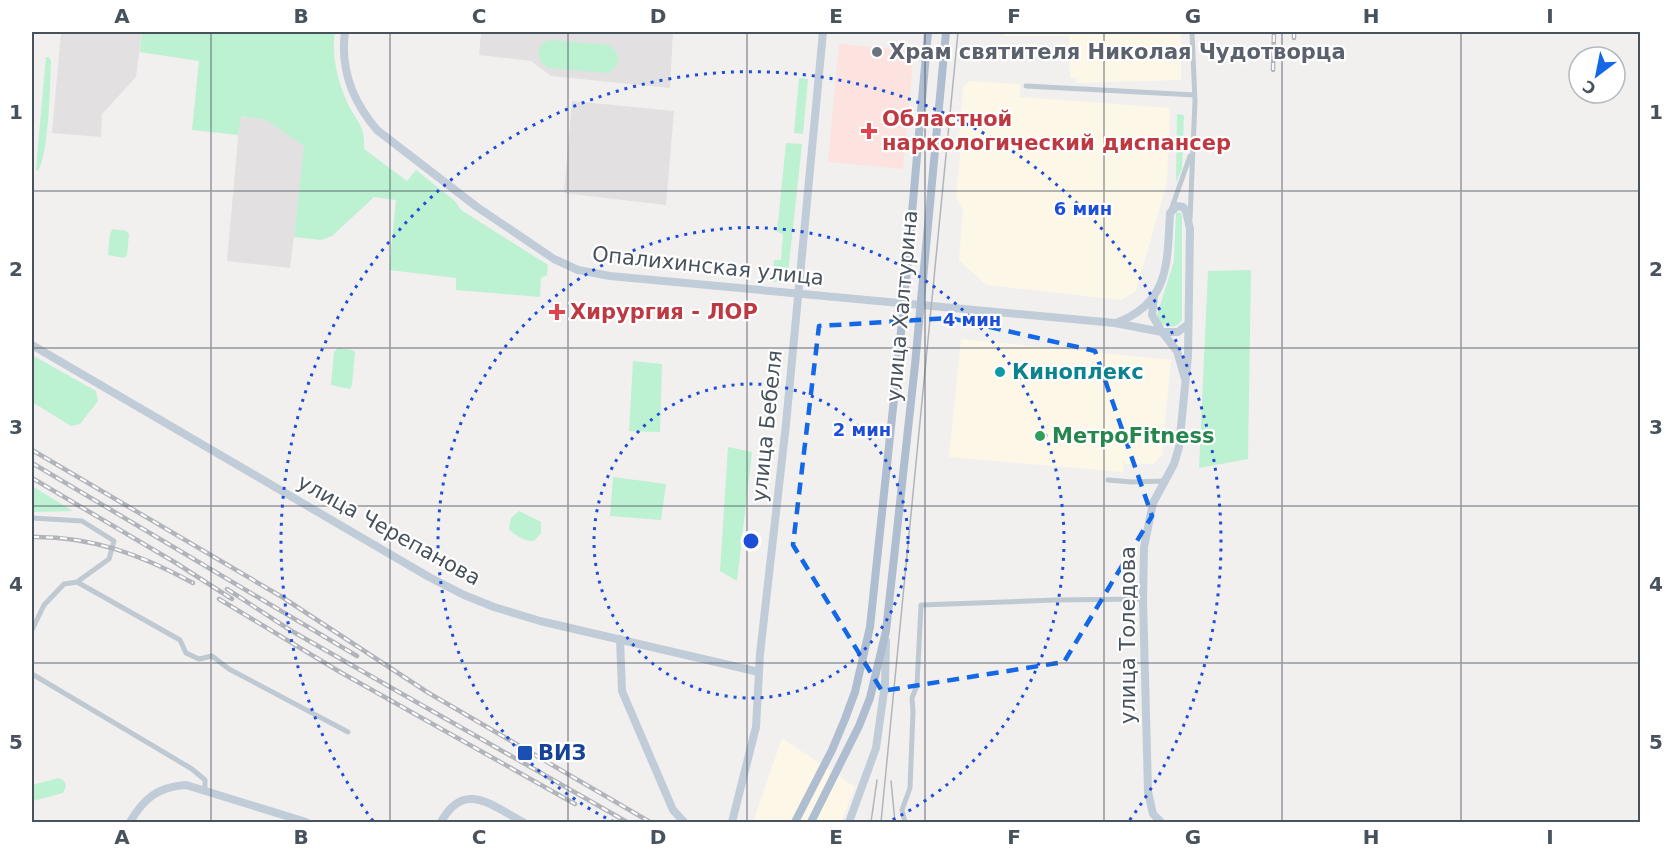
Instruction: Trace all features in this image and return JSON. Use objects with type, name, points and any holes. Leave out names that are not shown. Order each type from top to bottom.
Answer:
[{"type":"main road","name":"улица Халтурина","points":[[795,822],[832,750],[855,692],[870,627],[928,32]]},
{"type":"main road","name":"улица Халтурина","points":[[811,822],[845,756],[870,698],[886,631],[921,305],[946,32]]},
{"type":"street","name":"Опалихинская улица","points":[[345,32],[343,54],[346,73],[353,94],[364,114],[377,130],[477,207],[554,259],[578,270],[610,276],[1114,323],[1162,332]]},
{"type":"street","name":"улица Бебеля","points":[[732,822],[756,727],[759,672],[823,32]]},
{"type":"street","points":[[1190,229],[1195,95],[1192,32]]},
{"type":"street","points":[[1026,86],[1195,95]]},
{"type":"street","points":[[1114,323],[1133,317],[1154,297],[1164,275],[1170,213],[1192,152]]},
{"type":"street","points":[[1170,213],[1177,206],[1183,207],[1190,229]]},
{"type":"street","name":"улица Толедова","points":[[1161,822],[1152,814],[1148,792],[1143,599],[1144,547],[1153,503],[1174,464],[1179,447],[1188,324],[1190,229]]},
{"type":"street","points":[[1154,297],[1152,315],[1177,351],[1185,379]]},
{"type":"street","points":[[1162,332],[1178,332],[1188,324]]},
{"type":"street","name":"улица Черепанова","points":[[32,345],[464,595],[540,621],[759,672]]},
{"type":"street","points":[[1108,480],[1132,483],[1165,481]]},
{"type":"street","points":[[32,518],[82,521],[114,541],[109,560],[77,582],[64,584],[44,605],[32,630]]},
{"type":"street","points":[[77,582],[180,640],[186,653],[199,659],[212,656],[229,669],[348,732]]},
{"type":"street","points":[[905,822],[902,810],[910,788],[912,698],[917,685],[921,605],[1143,599]]},
{"type":"street","points":[[849,822],[863,787],[879,733],[885,684],[886,631]]},
{"type":"street","points":[[620,639],[622,691],[673,810],[684,822]]},
{"type":"street","points":[[32,674],[192,770],[205,780],[205,790]]},
{"type":"street","points":[[130,822],[152,795],[170,786],[186,785],[306,822]]},
{"type":"street","points":[[441,822],[459,800],[473,798],[523,822]]},
{"type":"highlighted area","points":[[950,318],[1095,351],[1152,516],[1064,662],[882,691],[793,545],[819,326]]},
{"type":"shaded area","points":[[61,32],[142,32],[136,77],[102,114],[101,137],[52,133]]},
{"type":"shaded area","points":[[481,32],[673,32],[670,88],[551,76],[531,61],[479,55]]},
{"type":"shaded area","points":[[1003,32],[1181,32],[1181,80],[1076,83],[1076,78],[1070,78],[1069,36],[1003,36]]},
{"type":"shaded area","name":"Областной наркологический диспансер","points":[[839,44],[914,51],[903,169],[828,162]]},
{"type":"shaded area","points":[[969,81],[1020,84],[1020,97],[1170,108],[1167,182],[1136,291],[1121,300],[986,285],[959,260],[963,209],[956,198],[961,146],[959,141],[963,87]]},
{"type":"shaded area","points":[[572,101],[674,111],[666,205],[564,193]]},
{"type":"shaded area","points":[[240,116],[266,120],[305,146],[290,268],[227,261]]},
{"type":"shaded area","points":[[961,339],[1171,360],[1162,455],[1154,464],[1124,464],[1123,472],[949,457]]},
{"type":"shaded area","points":[[782,738],[855,787],[841,822],[753,822]]},
{"type":"green space","points":[[142,32],[335,32],[334,51],[339,79],[349,106],[362,130],[364,149],[407,181],[416,170],[455,201],[461,210],[548,265],[547,275],[541,278],[540,297],[456,290],[456,278],[389,270],[396,200],[374,197],[332,236],[321,240],[294,237],[304,146],[266,120],[241,116],[238,135],[192,130],[199,61],[140,52]]},
{"type":"green space","points":[[549,40],[609,45],[617,53],[617,65],[608,73],[548,68],[539,58],[539,50]]},
{"type":"green space","points":[[46,57],[49,57],[51,61],[48,118],[45,150],[38,171],[36,170]]},
{"type":"green space","points":[[799,78],[808,79],[803,134],[794,133]]},
{"type":"green space","points":[[1177,114],[1184,115],[1182,169],[1176,182]]},
{"type":"green space","points":[[786,143],[802,144],[788,273],[783,282],[772,282],[774,260],[781,260],[783,234],[777,232]]},
{"type":"green space","points":[[1176,212],[1181,213],[1182,217],[1182,320],[1171,327],[1158,322],[1157,315],[1174,261]]},
{"type":"green space","points":[[113,229],[126,231],[129,234],[127,255],[124,258],[108,255],[110,233]]},
{"type":"green space","points":[[1251,270],[1248,459],[1199,468],[1208,271]]},
{"type":"green space","points":[[338,348],[355,352],[350,389],[331,385],[334,352]]},
{"type":"green space","points":[[32,355],[96,391],[98,401],[80,424],[71,426],[32,402]]},
{"type":"green space","points":[[633,361],[662,364],[660,432],[629,431]]},
{"type":"green space","points":[[728,447],[752,452],[737,581],[720,571]]},
{"type":"green space","points":[[613,477],[666,484],[661,520],[610,516]]},
{"type":"green space","points":[[32,486],[73,511],[32,512]]},
{"type":"green space","points":[[519,511],[541,522],[541,533],[534,541],[520,538],[509,529],[511,518]]},
{"type":"green space","points":[[59,778],[66,786],[63,793],[33,801],[32,785]]},
{"type":"tram line","points":[[881,822],[958,32]]},
{"type":"tram line","points":[[871,822],[877,780]]},
{"type":"tram line","points":[[891,781],[895,822]]},
{"type":"railway","points":[[1273,70],[1274,32]]},
{"type":"railway","points":[[1294,32],[1294,38]]},
{"type":"railway","points":[[32,450],[282,597],[427,692],[650,822]]},
{"type":"railway","points":[[32,463],[357,656]]},
{"type":"railway","points":[[32,478],[176,563],[232,599]]},
{"type":"railway","points":[[32,537],[75,540],[116,549],[155,564],[193,583]]},
{"type":"railway","points":[[227,589],[290,630],[627,822]]},
{"type":"railway","points":[[219,599],[340,672],[575,804]]},
{"type":"place","name":"Храм святителя Николая Чудотворца","points":[[877,52]]},
{"type":"place","name":"Областной наркологический диспансер","points":[[869,131]]},
{"type":"place","name":"Хирургия - ЛОР","points":[[557,312]]},
{"type":"place","name":"Киноплекс","points":[[1000,372]]},
{"type":"place","name":"МетроFitness","points":[[1040,436]]},
{"type":"place","name":"ВИЗ","points":[[525,753]]}]
